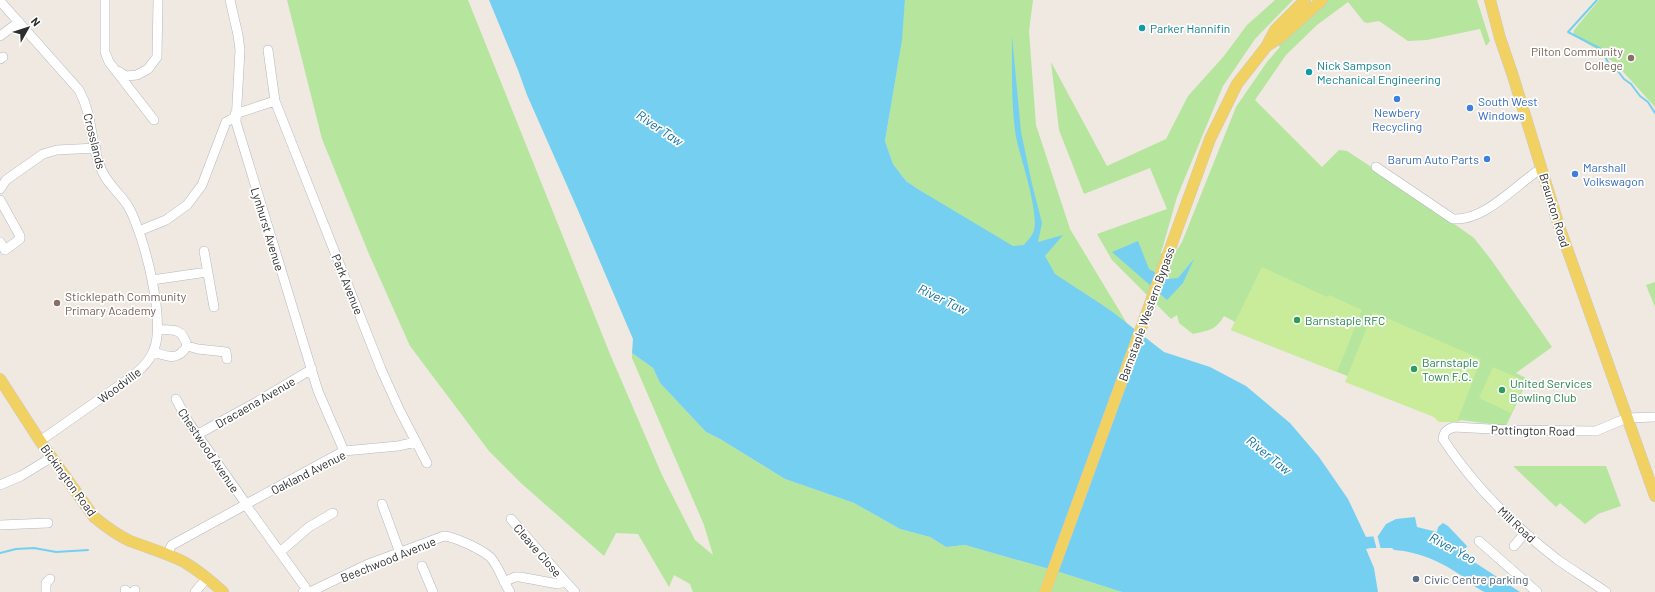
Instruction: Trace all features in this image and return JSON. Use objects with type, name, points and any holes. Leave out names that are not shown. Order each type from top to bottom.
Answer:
[{"type":"main road","name":"Barnstaple Western Bypass","points":[[1045,592],[1210,139],[1237,84],[1266,47],[1275,30],[1305,0]]},
{"type":"main road","name":"Barnstaple Western Bypass","points":[[1266,47],[1282,36],[1322,0]]},
{"type":"main road","name":"Braunton Road","points":[[1490,0],[1500,38],[1559,226],[1655,496]]},
{"type":"main road","name":"Bickington Road","points":[[0,379],[40,441],[94,517],[111,530],[130,540],[167,554],[185,563],[207,578],[223,592]]},
{"type":"street","name":"Crosslands","points":[[0,0],[79,90],[86,102],[100,166],[104,175],[127,204],[139,232]]},
{"type":"street","points":[[105,0],[105,52],[109,62],[154,120]]},
{"type":"street","points":[[115,69],[126,76],[137,75],[148,69],[157,57],[158,0]]},
{"type":"street","name":"Lynhurst Avenue","points":[[230,0],[240,50],[236,115],[238,132],[318,391],[344,451]]},
{"type":"street","points":[[0,36],[19,22]]},
{"type":"street","name":"Park Avenue","points":[[268,50],[275,101],[381,369],[427,463]]},
{"type":"street","points":[[139,232],[166,220],[186,205],[202,185],[226,122],[236,115],[275,101]]},
{"type":"street","points":[[221,135],[238,132]]},
{"type":"street","points":[[0,189],[6,180],[43,154],[57,150],[96,148]]},
{"type":"street","points":[[1376,167],[1453,219],[1459,219],[1484,211],[1542,168]]},
{"type":"street","points":[[0,200],[20,236],[18,242],[2,248]]},
{"type":"street","name":"Woodville","points":[[40,441],[134,375],[145,365],[154,352],[158,330],[152,280],[139,232]]},
{"type":"street","points":[[204,252],[214,307]]},
{"type":"street","points":[[152,280],[208,272]]},
{"type":"street","points":[[158,330],[177,331],[183,335],[187,346]]},
{"type":"street","points":[[154,352],[175,357],[180,355],[187,346]]},
{"type":"street","points":[[187,346],[198,349],[226,352],[227,359]]},
{"type":"street","name":"Dracaena Avenue","points":[[199,436],[202,432],[312,369]]},
{"type":"street","name":"Chestwood Avenue","points":[[176,399],[189,423],[306,591]]},
{"type":"street","points":[[1627,418],[1655,417]]},
{"type":"street","name":"Pottington Road","points":[[1443,439],[1444,433],[1447,430],[1454,428],[1596,431],[1627,418]]},
{"type":"street","name":"Mill Road","points":[[1443,439],[1468,475],[1525,533],[1560,561],[1606,592]]},
{"type":"street","name":"Oakland Avenue","points":[[167,554],[172,545],[344,451],[398,446],[416,442]]},
{"type":"street","points":[[0,485],[20,476],[52,457]]},
{"type":"street","points":[[382,504],[400,553]]},
{"type":"street","points":[[280,552],[309,527],[333,513]]},
{"type":"street","name":"Cleave Close","points":[[511,519],[575,592]]},
{"type":"street","points":[[0,525],[44,526]]},
{"type":"street","points":[[1514,546],[1525,533]]},
{"type":"street","name":"Beechwood Avenue","points":[[306,591],[366,565],[444,536],[466,543],[490,556],[504,582]]},
{"type":"street","points":[[1479,541],[1537,592]]},
{"type":"street","points":[[422,566],[433,592]]},
{"type":"street","points":[[510,592],[504,582],[515,577],[558,584],[565,581]]},
{"type":"street","points":[[195,592],[207,578]]},
{"type":"green space","points":[[287,0],[468,0],[610,354],[662,475],[695,540],[713,555],[704,525],[632,358],[632,353],[653,368],[660,383],[706,432],[785,479],[854,503],[900,529],[930,537],[946,547],[965,545],[1122,592],[693,592],[690,584],[674,575],[669,587],[638,534],[616,533],[604,556],[522,484],[489,451],[410,346],[369,254],[322,139]]},
{"type":"green space","points":[[905,0],[1033,0],[1029,31],[1036,125],[1070,229],[1128,325],[1110,310],[1052,278],[1247,409],[906,181],[893,164],[885,141],[901,44]]},
{"type":"green space","points":[[1275,0],[1293,0],[1255,39],[1223,86],[1177,197],[1161,253],[1172,257],[1182,242],[1236,107],[1267,62],[1280,47],[1277,43],[1327,0],[1477,0],[1490,41],[1486,46],[1480,29],[1427,40],[1408,41],[1379,21],[1364,22],[1348,2],[1317,25],[1286,55],[1255,100],[1322,167],[1339,150],[1347,151],[1405,189],[1474,238],[1492,261],[1552,347],[1516,373],[1528,379],[1506,426],[1461,420],[1457,422],[1439,422],[1438,415],[1355,379],[1231,330],[1235,322],[1224,316],[1218,325],[1207,331],[1193,334],[1179,323],[1177,315],[1171,319],[1112,260],[1097,234],[1167,209],[1150,168],[1084,194],[1059,130],[1051,62],[1107,166],[1166,139],[1188,96],[1224,56],[1247,25]]},
{"type":"green space","name":"Pilton Community College","points":[[1599,0],[1655,0],[1655,107],[1617,65],[1598,50],[1573,35],[1574,30]]},
{"type":"green space","name":"Barnstaple RFC","points":[[1262,267],[1323,295],[1328,297],[1329,295],[1362,310],[1337,372],[1231,330]]},
{"type":"green space","points":[[1655,282],[1655,307],[1646,285]]},
{"type":"green space","name":"Barnstaple Town F.C.","points":[[1373,312],[1481,359],[1457,422],[1439,422],[1434,417],[1345,382]]},
{"type":"green space","name":"United Services Bowling Club","points":[[1493,367],[1525,381],[1511,413],[1479,398]]},
{"type":"green space","points":[[1514,466],[1606,466],[1621,506],[1598,514],[1585,524],[1560,503],[1556,507]]},
{"type":"water","points":[[489,0],[905,0],[902,40],[885,141],[893,164],[906,181],[1013,246],[1024,245],[1033,233],[1035,225],[1032,200],[1014,125],[1012,36],[1021,132],[1042,223],[1038,242],[1063,235],[1045,256],[1055,274],[1110,310],[1164,352],[1210,367],[1246,386],[1290,423],[1319,457],[1348,499],[1366,537],[1378,536],[1386,524],[1396,519],[1415,517],[1417,527],[1437,532],[1438,527],[1443,523],[1448,526],[1467,546],[1464,553],[1468,558],[1520,592],[1485,592],[1454,571],[1430,558],[1394,550],[1392,548],[1371,548],[1366,549],[1374,568],[1378,592],[1122,592],[965,545],[946,547],[930,537],[900,529],[854,503],[785,479],[706,432],[660,383],[653,368],[632,353],[633,339],[527,95]]},
{"type":"water","points":[[1138,241],[1149,269],[1168,279],[1178,278],[1194,259],[1183,283],[1167,300],[1112,252]]},
{"type":"pier","points":[[1377,534],[1381,550],[1377,550],[1373,535]]},
{"type":"waterway","points":[[1597,0],[1568,32],[1601,49],[1610,66],[1617,70],[1624,79],[1631,84],[1640,96],[1648,102],[1655,113]]},
{"type":"waterway","points":[[0,553],[16,549],[34,548],[56,552],[88,550]]},
{"type":"place","name":"Parker Hannifin","points":[[1142,28]]},
{"type":"place","name":"Pilton Community College","points":[[1631,58]]},
{"type":"place","name":"Nick Sampson Mechanical Engineering","points":[[1309,72]]},
{"type":"place","name":"Newbery Recycling","points":[[1397,99]]},
{"type":"place","name":"South West Windows","points":[[1470,108]]},
{"type":"place","name":"Barum Auto Parts","points":[[1487,159]]},
{"type":"place","name":"Marshall Volkswagon","points":[[1575,174]]},
{"type":"place","name":"Sticklepath Community Primary Academy","points":[[57,303]]},
{"type":"place","name":"Barnstaple RFC","points":[[1297,320]]},
{"type":"place","name":"Barnstaple Town F.C.","points":[[1414,369]]},
{"type":"place","name":"United Services Bowling Club","points":[[1502,390]]},
{"type":"place","name":"Civic Centre parking","points":[[1416,579]]},
{"type":"water label","name":"River Taw","points":[[660,128]]},
{"type":"water label","name":"River Taw","points":[[943,299]]},
{"type":"water label","name":"River Taw","points":[[1269,455]]},
{"type":"water label","name":"River Yeo","points":[[1453,548]]}]
